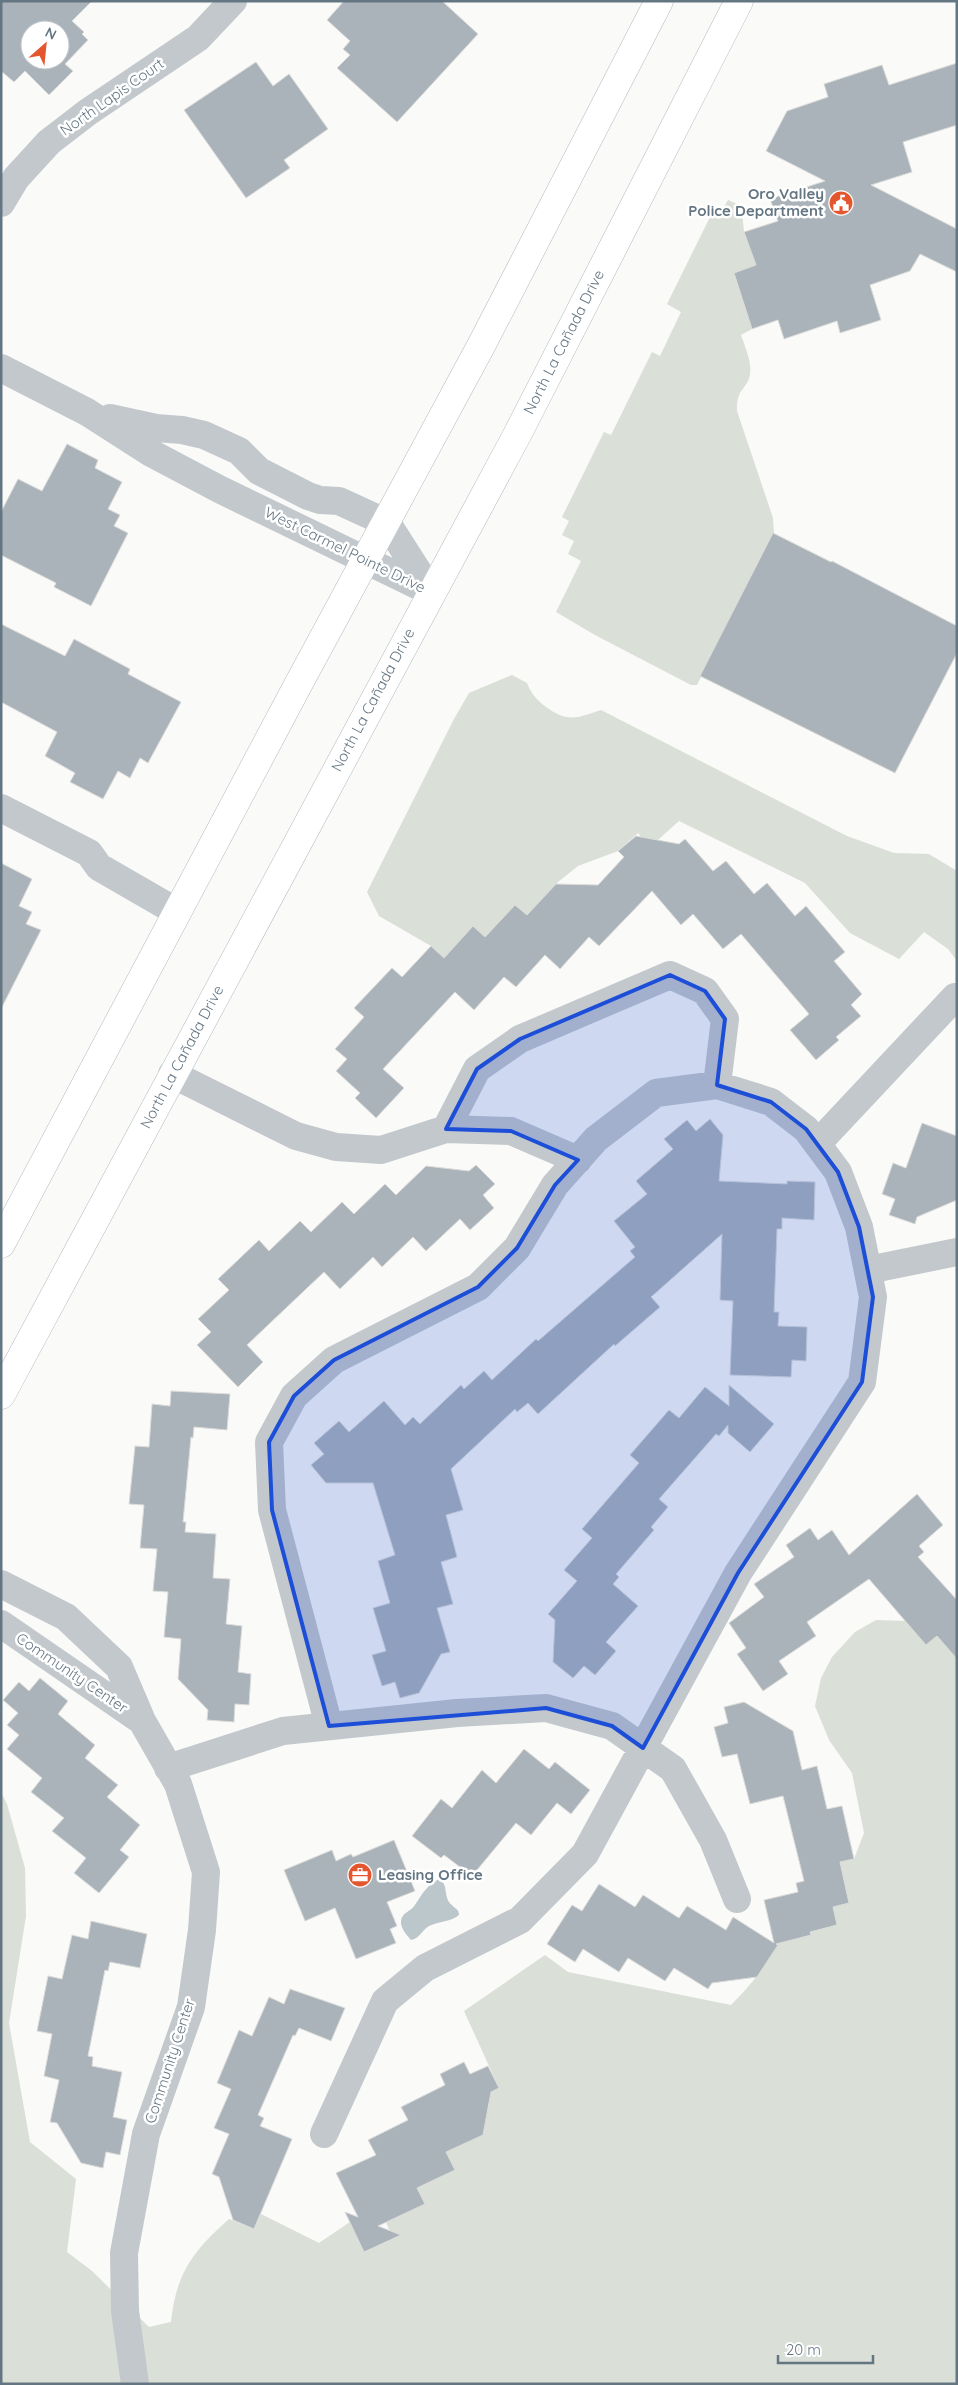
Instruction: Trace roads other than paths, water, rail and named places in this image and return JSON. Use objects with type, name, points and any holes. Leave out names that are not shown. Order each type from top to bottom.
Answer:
[{"type":"main road","points":[[1,1244],[482,344],[658,1]]},
{"type":"main road","name":"North La Cañada Drive","points":[[1,1395],[517,435],[739,1]]},
{"type":"street","name":"North Lapis Court","points":[[1,202],[16,178],[49,142],[88,112],[198,38],[234,1]]},
{"type":"street","name":"West Carmel Pointe Drive","points":[[1,368],[87,412],[151,453],[431,592]]},
{"type":"street","name":"West Carmel Pointe Drive","points":[[87,412],[134,424],[182,430],[204,435],[238,451],[259,471],[308,496],[320,500],[339,501],[387,523],[431,592]]},
{"type":"street","points":[[1,808],[89,853],[99,867],[177,912]]},
{"type":"street","points":[[446,1129],[477,1069],[520,1039],[670,974],[705,992],[725,1019],[717,1085]]},
{"type":"street","points":[[817,1144],[955,997]]},
{"type":"street","points":[[172,1074],[296,1136],[336,1147],[381,1150],[446,1129],[511,1131],[578,1160]]},
{"type":"street","points":[[324,2134],[385,2001],[424,1968],[520,1920],[585,1854],[738,1573],[862,1382],[873,1297],[859,1228],[838,1172],[806,1129],[771,1102],[717,1085],[656,1093],[596,1139],[555,1185],[517,1248],[478,1287],[334,1360],[294,1396],[269,1442],[272,1510],[329,1726]]},
{"type":"street","points":[[868,1270],[957,1252]]},
{"type":"street","name":"Community Center","points":[[1,1584],[66,1617],[119,1667],[142,1720],[178,1784],[206,1872],[202,1930],[191,2007],[146,2134],[124,2253],[125,2311],[135,2384]]},
{"type":"street","name":"Community Center","points":[[1,1624],[142,1720]]},
{"type":"street","points":[[168,1768],[283,1731],[458,1713],[546,1708],[612,1726],[673,1769],[714,1840],[737,1899]]},
{"type":"place","name":"Oro Valley Police Department","points":[[841,203]]},
{"type":"place","name":"Leasing Office","points":[[360,1875]]}]
